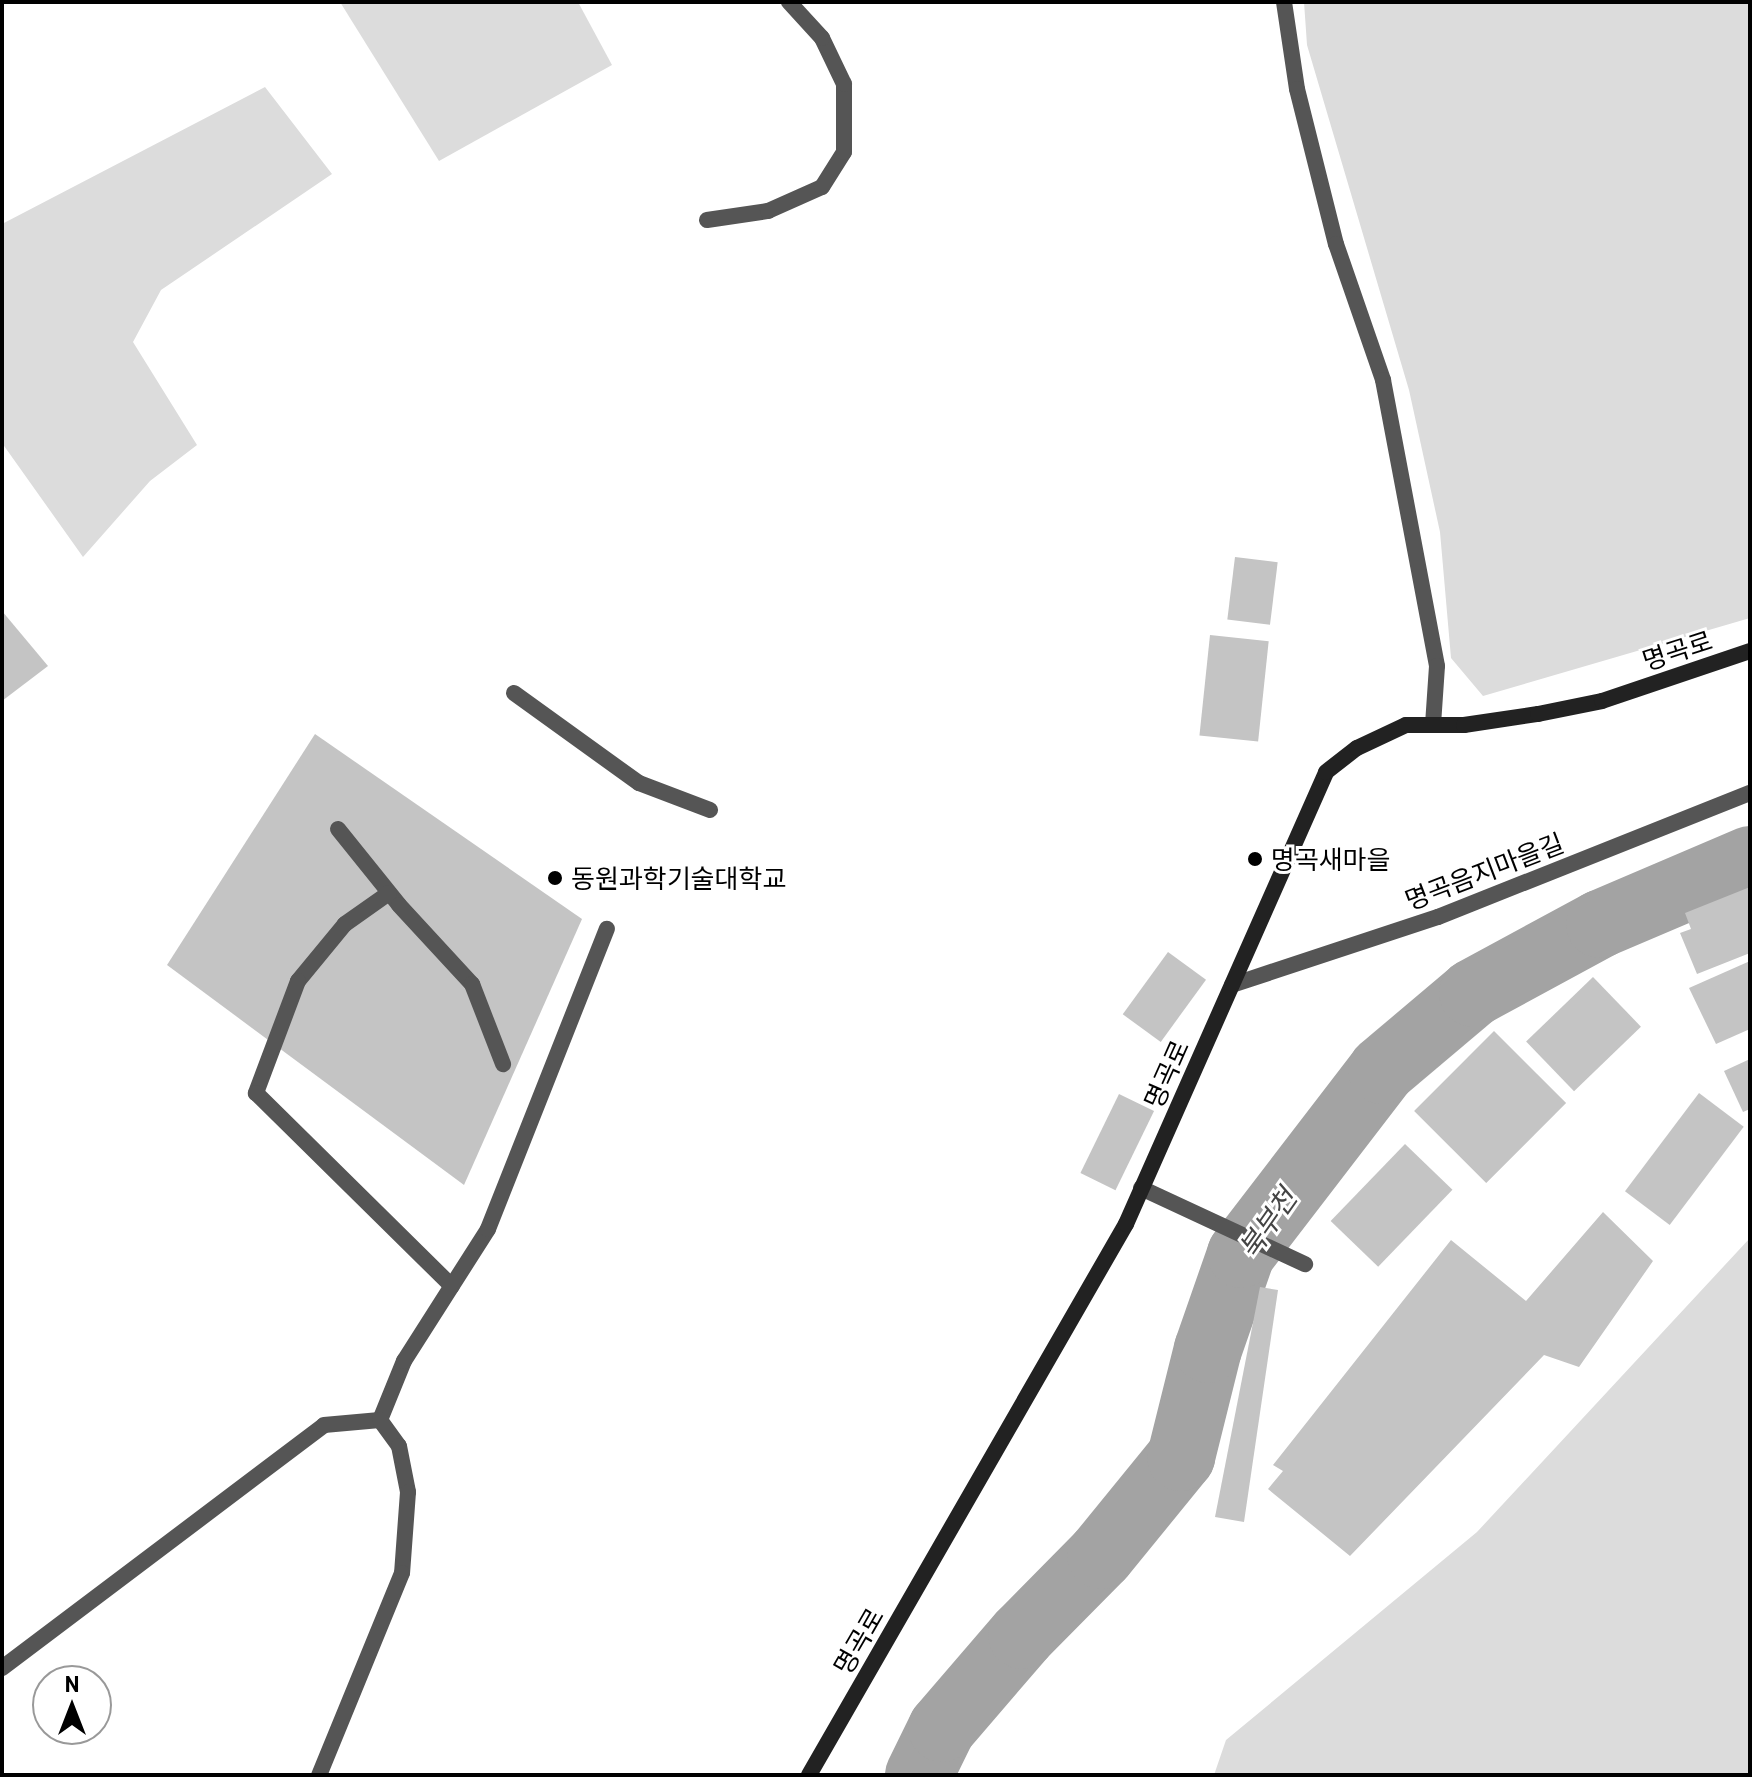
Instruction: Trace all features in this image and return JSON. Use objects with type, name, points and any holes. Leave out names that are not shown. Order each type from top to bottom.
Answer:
[{"type":"main road","name":"명곡로","points":[[809,1775],[1126,1224],[1326,772],[1357,748],[1406,725],[1508,719],[1602,701],[1750,651]]},
{"type":"street","points":[[707,220],[768,211],[822,187],[844,152],[844,84],[822,38],[789,2]]},
{"type":"street","points":[[1284,2],[1297,89],[1336,244],[1383,380],[1437,666],[1433,725]]},
{"type":"street","points":[[514,693],[639,783],[710,810]]},
{"type":"street","name":"명곡음지마을길","points":[[1232,985],[1438,917],[1750,793]]},
{"type":"street","points":[[338,829],[389,893],[472,984],[503,1064]]},
{"type":"street","points":[[389,893],[345,924],[298,981],[256,1093],[452,1286]]},
{"type":"street","points":[[380,1420],[404,1361],[488,1229],[607,929]]},
{"type":"street","points":[[1141,1188],[1305,1264]]},
{"type":"street","points":[[2,1668],[324,1425],[380,1420]]},
{"type":"street","points":[[319,1775],[402,1573],[408,1492],[399,1446],[380,1420]]},
{"type":"shaded area","points":[[340,2],[578,2],[612,65],[439,161]]},
{"type":"shaded area","points":[[1304,2],[1750,2],[1750,618],[1483,696],[1451,658],[1440,532],[1409,390],[1307,45]]},
{"type":"shaded area","points":[[265,87],[332,174],[161,290],[133,342],[197,445],[150,481],[83,557],[2,443],[2,224]]},
{"type":"shaded area","points":[[1750,1238],[1750,1775],[1214,1775],[1226,1740],[1477,1532]]},
{"type":"building","points":[[1235,557],[1278,562],[1270,625],[1227,620]]},
{"type":"building","points":[[2,611],[48,666],[2,701]]},
{"type":"building","points":[[1210,635],[1269,641],[1258,742],[1199,735]]},
{"type":"building","points":[[315,734],[582,919],[464,1185],[167,965]]},
{"type":"building","points":[[1750,887],[1750,953],[1697,974],[1680,933],[1691,929],[1685,913]]},
{"type":"building","points":[[1168,952],[1206,980],[1161,1042],[1123,1014]]},
{"type":"building","points":[[1750,961],[1750,1029],[1716,1044],[1689,988]]},
{"type":"building","points":[[1593,977],[1641,1027],[1574,1091],[1526,1042]]},
{"type":"building","points":[[1494,1031],[1566,1103],[1486,1183],[1414,1111]]},
{"type":"building","points":[[1750,1059],[1750,1109],[1743,1112],[1724,1071]]},
{"type":"building","points":[[1699,1093],[1744,1127],[1670,1225],[1625,1191]]},
{"type":"building","points":[[1119,1094],[1154,1111],[1115,1190],[1080,1173]]},
{"type":"building","points":[[1405,1144],[1452,1190],[1378,1267],[1331,1221]]},
{"type":"building","points":[[1603,1212],[1653,1261],[1579,1367],[1544,1355],[1350,1556],[1268,1489],[1283,1471],[1273,1465],[1451,1240],[1526,1301]]},
{"type":"building","points":[[1260,1287],[1278,1290],[1244,1522],[1215,1517]]},
{"type":"waterway","name":"북부천","points":[[919,1775],[942,1728],[1022,1635],[1101,1555],[1181,1457],[1208,1349],[1241,1254],[1382,1070],[1473,993],[1600,924],[1750,860]]},
{"type":"place","name":"명곡새마을","points":[[1255,859]]},
{"type":"place","name":"동원과학기술대학교","points":[[555,878]]}]
